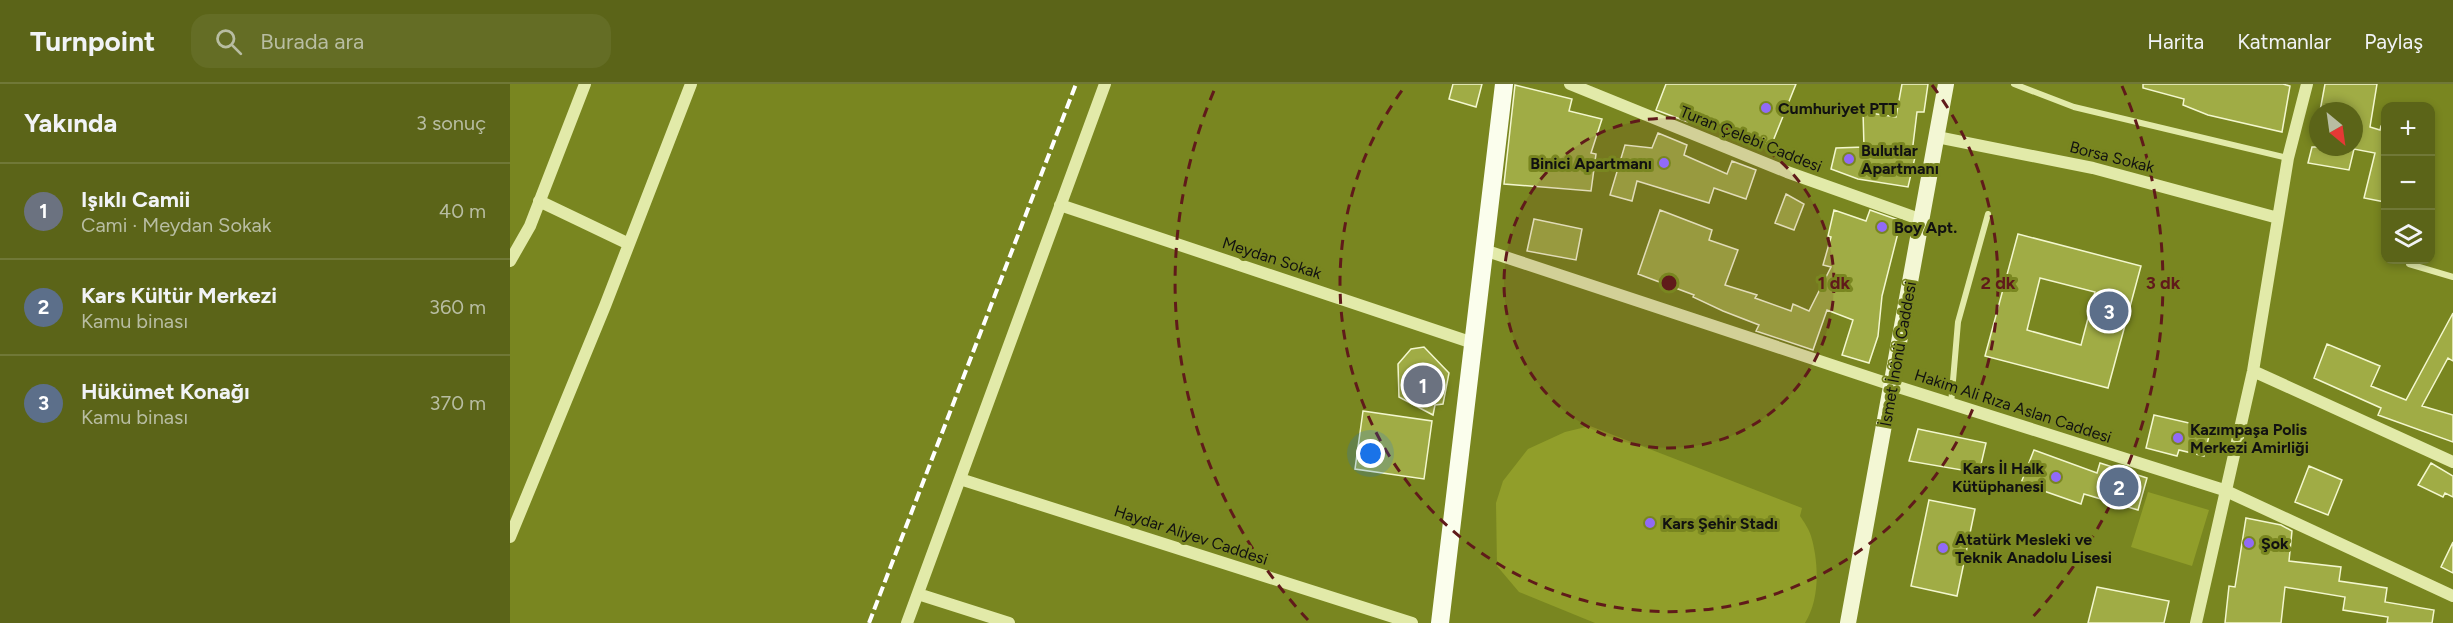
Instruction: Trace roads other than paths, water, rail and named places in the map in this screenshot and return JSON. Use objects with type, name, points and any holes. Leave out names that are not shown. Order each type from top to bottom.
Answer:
[{"type":"main road","points":[[1440,623],[1504,84]]},
{"type":"main road","name":"İsmet İnönü Caddesi","points":[[1848,623],[1946,84]]},
{"type":"street","points":[[510,261],[530,226],[585,84]]},
{"type":"street","points":[[510,537],[691,84]]},
{"type":"street","points":[[907,623],[1105,84]]},
{"type":"street","name":"Turan Çelebi Caddesi","points":[[1570,84],[1787,172],[1922,220]]},
{"type":"street","points":[[2196,623],[2224,490],[2253,371],[2288,158],[2307,84]]},
{"type":"street","name":"Borsa Sokak","points":[[1936,137],[2092,168],[2278,218]]},
{"type":"street","points":[[539,201],[629,244]]},
{"type":"street","name":"Meydan Sokak","points":[[1060,205],[1473,343]]},
{"type":"street","name":"Hakim Ali Rıza Aslan Caddesi","points":[[1484,250],[1892,386],[2224,490],[2453,596]]},
{"type":"street","points":[[2253,371],[2453,462]]},
{"type":"street","name":"Haydar Aliyev Caddesi","points":[[960,479],[1412,623]]},
{"type":"street","points":[[918,594],[1009,623]]},
{"type":"lane","points":[[2014,84],[2074,107],[2288,158]]},
{"type":"lane","points":[[1951,404],[1958,322],[1988,214]]},
{"type":"lane","points":[[2409,264],[2453,277]]},
{"type":"railway","points":[[869,623],[1076,84]]},
{"type":"place","name":"Cumhuriyet PTT","points":[[1766,108]]},
{"type":"place","name":"Bulutlar Apartmanı","points":[[1849,159]]},
{"type":"place","name":"Binici Apartmanı","points":[[1664,163]]},
{"type":"place","name":"Boy Apt.","points":[[1882,227]]},
{"type":"place","name":"Hükümet Konağı","points":[[2109,311]]},
{"type":"place","name":"Işıklı Camii","points":[[1423,385]]},
{"type":"place","name":"Kazımpaşa Polis Merkezi Amirliği","points":[[2178,438]]},
{"type":"place","name":"Kars İl Halk Kütüphanesi","points":[[2056,477]]},
{"type":"place","name":"Kars Kültür Merkezi","points":[[2119,487]]},
{"type":"place","name":"Kars Şehir Stadı","points":[[1650,523]]},
{"type":"place","name":"Şok","points":[[2249,543]]},
{"type":"place","name":"Atatürk Mesleki ve Teknik Anadolu Lisesi","points":[[1943,548]]}]
